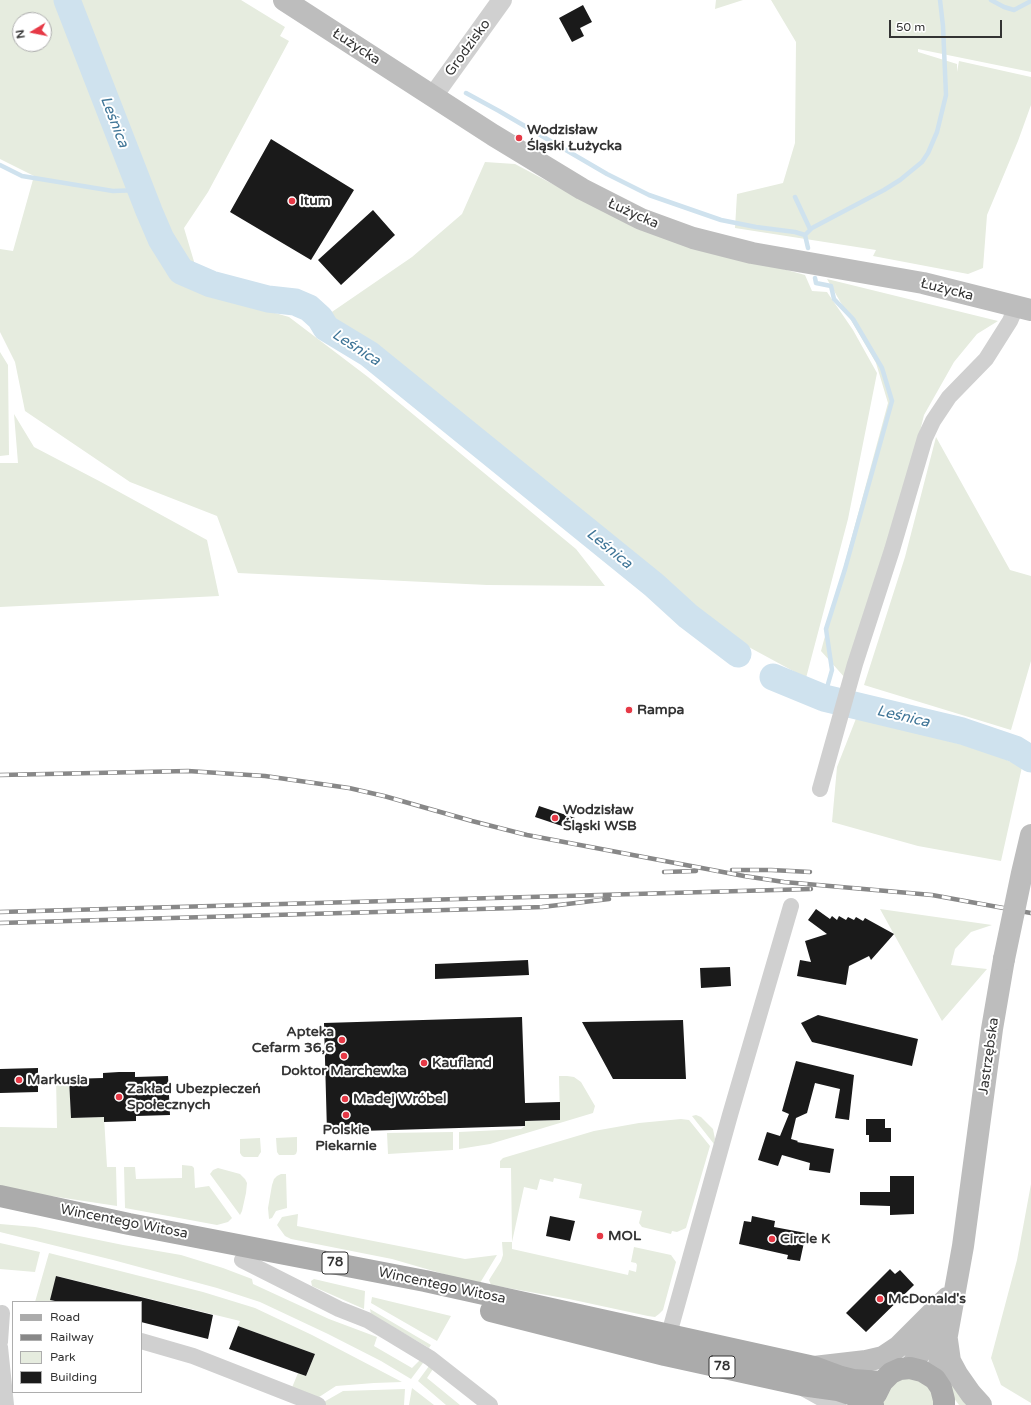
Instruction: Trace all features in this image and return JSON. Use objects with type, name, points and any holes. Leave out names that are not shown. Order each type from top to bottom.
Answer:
[{"type":"main road","name":"Łużycka","points":[[284,0],[493,135],[582,189],[642,219],[693,238],[752,253],[923,283],[1024,308]]},
{"type":"main road","name":"Jastrzębska","points":[[935,1379],[947,1335],[952,1288],[964,1238],[992,1028],[1004,958],[1031,835]]},
{"type":"main road","name":"Wincentego Witosa","points":[[0,1196],[129,1224],[425,1281],[814,1367],[847,1379],[882,1382]]},
{"type":"main road","name":"Wincentego Witosa","points":[[0,1210],[36,1219],[466,1305],[665,1355],[802,1385],[838,1390],[859,1397],[874,1405]]},
{"type":"main road","name":"Jastrzębska","points":[[910,1368],[933,1329],[952,1288]]},
{"type":"main road","points":[[814,1367],[866,1361],[883,1357],[898,1347],[952,1288]]},
{"type":"main road","points":[[947,1335],[950,1361],[963,1384],[981,1405]]},
{"type":"main road","points":[[882,1382],[887,1376],[895,1371],[910,1368],[922,1371],[935,1379],[941,1388],[946,1403]]},
{"type":"main road","name":"78","points":[[874,1405],[876,1393],[882,1382]]},
{"type":"street","name":"Grodzisko","points":[[433,96],[502,0]]},
{"type":"street","points":[[820,789],[855,664],[892,550],[925,438],[933,421],[949,397],[986,359],[1010,321],[1024,308]]},
{"type":"street","points":[[669,1334],[730,1115],[792,906]]},
{"type":"street","points":[[242,1260],[339,1309],[366,1320],[430,1358],[490,1405]]},
{"type":"street","points":[[0,1342],[5,1314]]},
{"type":"street","points":[[142,1341],[193,1356],[318,1405]]},
{"type":"street","points":[[0,1347],[6,1405]]},
{"type":"street","points":[[802,1385],[836,1405]]},
{"type":"green space","points":[[0,0],[241,0],[285,27],[280,36],[289,41],[208,192],[184,228],[204,295],[262,310],[262,297],[264,298],[268,311],[289,317],[368,377],[576,549],[605,586],[487,585],[238,573],[217,516],[130,482],[25,411],[15,362],[0,332],[0,249],[13,251],[34,176],[0,159]]},
{"type":"green space","points":[[716,0],[743,0],[715,9]]},
{"type":"green space","points":[[771,0],[1031,0],[1031,72],[918,49],[918,52],[957,64],[957,72],[959,61],[1031,77],[1031,105],[1018,141],[987,215],[983,268],[968,274],[873,256],[876,250],[735,228],[737,194],[783,183],[795,143],[796,42]]},
{"type":"green space","points":[[485,162],[515,164],[637,229],[805,275],[812,291],[827,292],[853,330],[877,373],[848,519],[806,678],[734,639],[362,339],[326,316],[412,257],[462,214]]},
{"type":"green space","points":[[827,279],[998,321],[977,334],[954,362],[924,415],[906,488],[846,679],[821,651],[888,403],[876,363]]},
{"type":"green space","points":[[0,352],[8,365],[9,455],[0,456]]},
{"type":"green space","points":[[14,414],[34,447],[207,540],[219,596],[0,607],[0,463],[18,463]]},
{"type":"green space","points":[[936,437],[1010,570],[1031,576],[1031,661],[1011,730],[864,685],[905,557]]},
{"type":"green space","points":[[857,716],[987,751],[1022,767],[1001,861],[918,846],[832,822],[837,767]]},
{"type":"green space","points":[[880,909],[992,925],[971,932],[955,949],[951,965],[987,969],[942,1021]]},
{"type":"green space","points":[[69,1076],[71,1118],[104,1117],[107,1167],[116,1167],[117,1206],[31,1193],[0,1186],[0,1127],[57,1128],[56,1077]]},
{"type":"green space","points":[[559,1076],[574,1077],[581,1082],[595,1106],[593,1113],[490,1144],[459,1149],[459,1132],[521,1129],[525,1126],[525,1121],[560,1120]]},
{"type":"green space","points":[[696,1115],[701,1117],[713,1129],[715,1139],[714,1144],[692,1116]]},
{"type":"green space","points":[[681,1119],[689,1120],[710,1146],[686,1228],[677,1232],[672,1231],[671,1234],[642,1227],[639,1223],[642,1211],[579,1198],[582,1184],[554,1178],[553,1182],[540,1179],[537,1190],[524,1187],[512,1242],[511,1168],[500,1168],[500,1161],[503,1158],[594,1131],[639,1123]]},
{"type":"green space","points":[[453,1132],[453,1150],[388,1154],[387,1133]]},
{"type":"green space","points":[[297,1137],[296,1154],[279,1155],[277,1152],[276,1138]]},
{"type":"green space","points":[[260,1138],[261,1152],[258,1157],[242,1156],[240,1153],[240,1139]]},
{"type":"green space","points":[[182,1165],[192,1166],[194,1168],[195,1188],[209,1186],[232,1218],[228,1222],[217,1225],[125,1208],[124,1167],[135,1167],[136,1179],[182,1178]]},
{"type":"green space","points":[[218,1168],[240,1174],[247,1183],[240,1215],[210,1174],[213,1170]]},
{"type":"green space","points":[[281,1174],[286,1174],[287,1208],[276,1211],[272,1218],[269,1219],[268,1208],[272,1185],[274,1179]]},
{"type":"green space","points":[[1031,1184],[1031,1403],[1001,1385],[991,1358],[1017,1260]]},
{"type":"green space","points":[[298,1214],[297,1226],[465,1259],[497,1255],[480,1283],[392,1259],[291,1239],[285,1236],[277,1225],[282,1217]]},
{"type":"green space","points":[[0,1224],[35,1227],[181,1255],[223,1268],[252,1279],[253,1284],[329,1319],[377,1337],[374,1346],[412,1368],[420,1360],[423,1363],[411,1379],[381,1361],[260,1302],[217,1288],[113,1260],[0,1232]]},
{"type":"green space","points":[[502,1242],[512,1242],[512,1249],[628,1275],[629,1270],[636,1272],[636,1263],[631,1262],[634,1247],[671,1255],[676,1262],[663,1310],[655,1317],[648,1316],[569,1299],[491,1285],[489,1280],[503,1255]]},
{"type":"green space","points":[[0,1243],[40,1252],[35,1272],[0,1269]]},
{"type":"green space","points":[[49,1253],[203,1292],[255,1308],[312,1335],[402,1382],[336,1386],[316,1399],[291,1390],[298,1373],[306,1376],[315,1354],[238,1326],[240,1321],[57,1276],[51,1301],[35,1301]]},
{"type":"green space","points":[[314,1279],[365,1291],[364,1309],[312,1286],[311,1281]]},
{"type":"green space","points":[[372,1297],[451,1316],[437,1341],[371,1303]]},
{"type":"green space","points":[[370,1309],[431,1345],[429,1348],[371,1314]]},
{"type":"green space","points":[[429,1366],[433,1369],[427,1378],[460,1405],[446,1405],[418,1381]]},
{"type":"green space","points":[[947,1367],[975,1405],[959,1405],[953,1397]]},
{"type":"green space","points":[[905,1375],[930,1384],[937,1405],[882,1405],[884,1391]]},
{"type":"green space","points":[[412,1388],[434,1405],[409,1405]]},
{"type":"green space","points":[[405,1389],[404,1405],[325,1405],[322,1403],[343,1391]]},
{"type":"building","points":[[583,5],[592,22],[580,28],[584,36],[572,42],[559,18]]},
{"type":"building","name":"Itum","points":[[271,139],[354,190],[311,260],[230,212]]},
{"type":"building","points":[[373,210],[395,235],[341,285],[318,260]]},
{"type":"building","name":"Wodzisław Śląski WSB","points":[[539,806],[575,818],[571,829],[535,817]]},
{"type":"building","points":[[816,909],[830,919],[832,916],[837,920],[839,916],[846,920],[848,917],[854,920],[856,917],[863,921],[865,918],[894,934],[871,960],[869,956],[849,966],[846,985],[797,976],[800,960],[811,962],[805,941],[827,934],[808,920]]},
{"type":"building","points":[[528,960],[529,975],[435,979],[435,964]]},
{"type":"building","points":[[730,967],[731,986],[701,988],[700,968]]},
{"type":"building","points":[[818,1015],[918,1039],[912,1066],[812,1042],[801,1023]]},
{"type":"building","name":"Kaufland","points":[[522,1017],[525,1103],[560,1102],[560,1120],[525,1121],[525,1126],[327,1132],[324,1023]]},
{"type":"building","points":[[683,1020],[686,1079],[613,1079],[582,1022]]},
{"type":"building","points":[[796,1061],[854,1075],[849,1120],[835,1118],[840,1089],[815,1083],[807,1113],[796,1118],[791,1139],[798,1141],[797,1142],[834,1149],[830,1173],[809,1170],[810,1163],[782,1155],[778,1166],[758,1160],[767,1132],[780,1136],[789,1114],[782,1111]]},
{"type":"building","name":"Markusia","points":[[38,1068],[38,1092],[0,1093],[0,1069]]},
{"type":"building","name":"Zakład Ubezpieczeń Społecznych","points":[[135,1072],[135,1077],[168,1076],[170,1115],[136,1116],[136,1121],[104,1122],[104,1117],[71,1118],[69,1079],[103,1078],[103,1073]]},
{"type":"building","points":[[866,1119],[885,1119],[885,1128],[891,1128],[891,1142],[869,1142],[869,1135],[866,1135]]},
{"type":"building","points":[[890,1176],[914,1176],[914,1214],[890,1215],[890,1206],[860,1205],[860,1192],[890,1192]]},
{"type":"building","points":[[550,1216],[575,1221],[570,1241],[546,1236]]},
{"type":"building","name":"Circle K","points":[[752,1216],[775,1221],[774,1227],[806,1233],[800,1261],[787,1259],[788,1255],[739,1244],[744,1221],[751,1222]]},
{"type":"building","name":"McDonald's","points":[[890,1269],[895,1274],[900,1270],[914,1285],[866,1332],[846,1313]]},
{"type":"building","points":[[56,1276],[213,1315],[208,1339],[142,1322],[142,1301],[50,1300]]},
{"type":"building","points":[[238,1326],[315,1354],[306,1376],[229,1349]]},
{"type":"waterway","name":"Leśnica","points":[[67,0],[149,211],[161,239],[181,271],[211,284],[268,299],[295,302],[309,308],[320,318],[326,328],[369,354],[654,585],[688,616],[738,654]]},
{"type":"waterway","points":[[808,248],[805,235],[812,228],[900,180],[922,162],[928,153],[937,132],[946,95],[943,26],[940,0]]},
{"type":"waterway","points":[[991,0],[1004,7],[1014,10],[1031,1]]},
{"type":"waterway","points":[[466,93],[607,174],[649,195],[721,220],[805,235]]},
{"type":"waterway","points":[[0,165],[22,176],[113,191],[141,190]]},
{"type":"waterway","points":[[795,197],[810,229]]},
{"type":"waterway","points":[[815,278],[816,283],[831,286],[834,299],[853,319],[882,368],[892,401],[845,569],[826,629],[832,670],[824,698]]},
{"type":"waterway","name":"Leśnica","points":[[773,677],[824,698],[962,731],[1015,749],[1031,759]]},
{"type":"railway","points":[[0,775],[188,771],[265,776],[349,788],[384,796],[527,835],[744,876],[784,882],[932,895],[1031,913]]},
{"type":"railway","points":[[732,870],[810,872]]},
{"type":"railway","points":[[664,872],[696,871]]},
{"type":"railway","points":[[0,912],[811,889]]},
{"type":"railway","points":[[0,923],[542,907],[609,899]]},
{"type":"place","name":"Wodzisław Śląski Łużycka","points":[[519,138]]},
{"type":"place","name":"Itum","points":[[292,201]]},
{"type":"place","name":"Rampa","points":[[629,710]]},
{"type":"place","name":"Wodzisław Śląski WSB","points":[[555,818]]},
{"type":"place","name":"Apteka Cefarm 36,6","points":[[342,1040]]},
{"type":"place","name":"Doktor Marchewka","points":[[344,1056]]},
{"type":"place","name":"Kaufland","points":[[424,1063]]},
{"type":"place","name":"Markusia","points":[[19,1080]]},
{"type":"place","name":"Zakład Ubezpieczeń Społecznych","points":[[119,1097]]},
{"type":"place","name":"Madej Wróbel","points":[[345,1099]]},
{"type":"place","name":"Polskie Piekarnie","points":[[346,1115]]},
{"type":"place","name":"MOL","points":[[600,1236]]},
{"type":"place","name":"Circle K","points":[[772,1239]]},
{"type":"place","name":"McDonald's","points":[[880,1299]]}]
